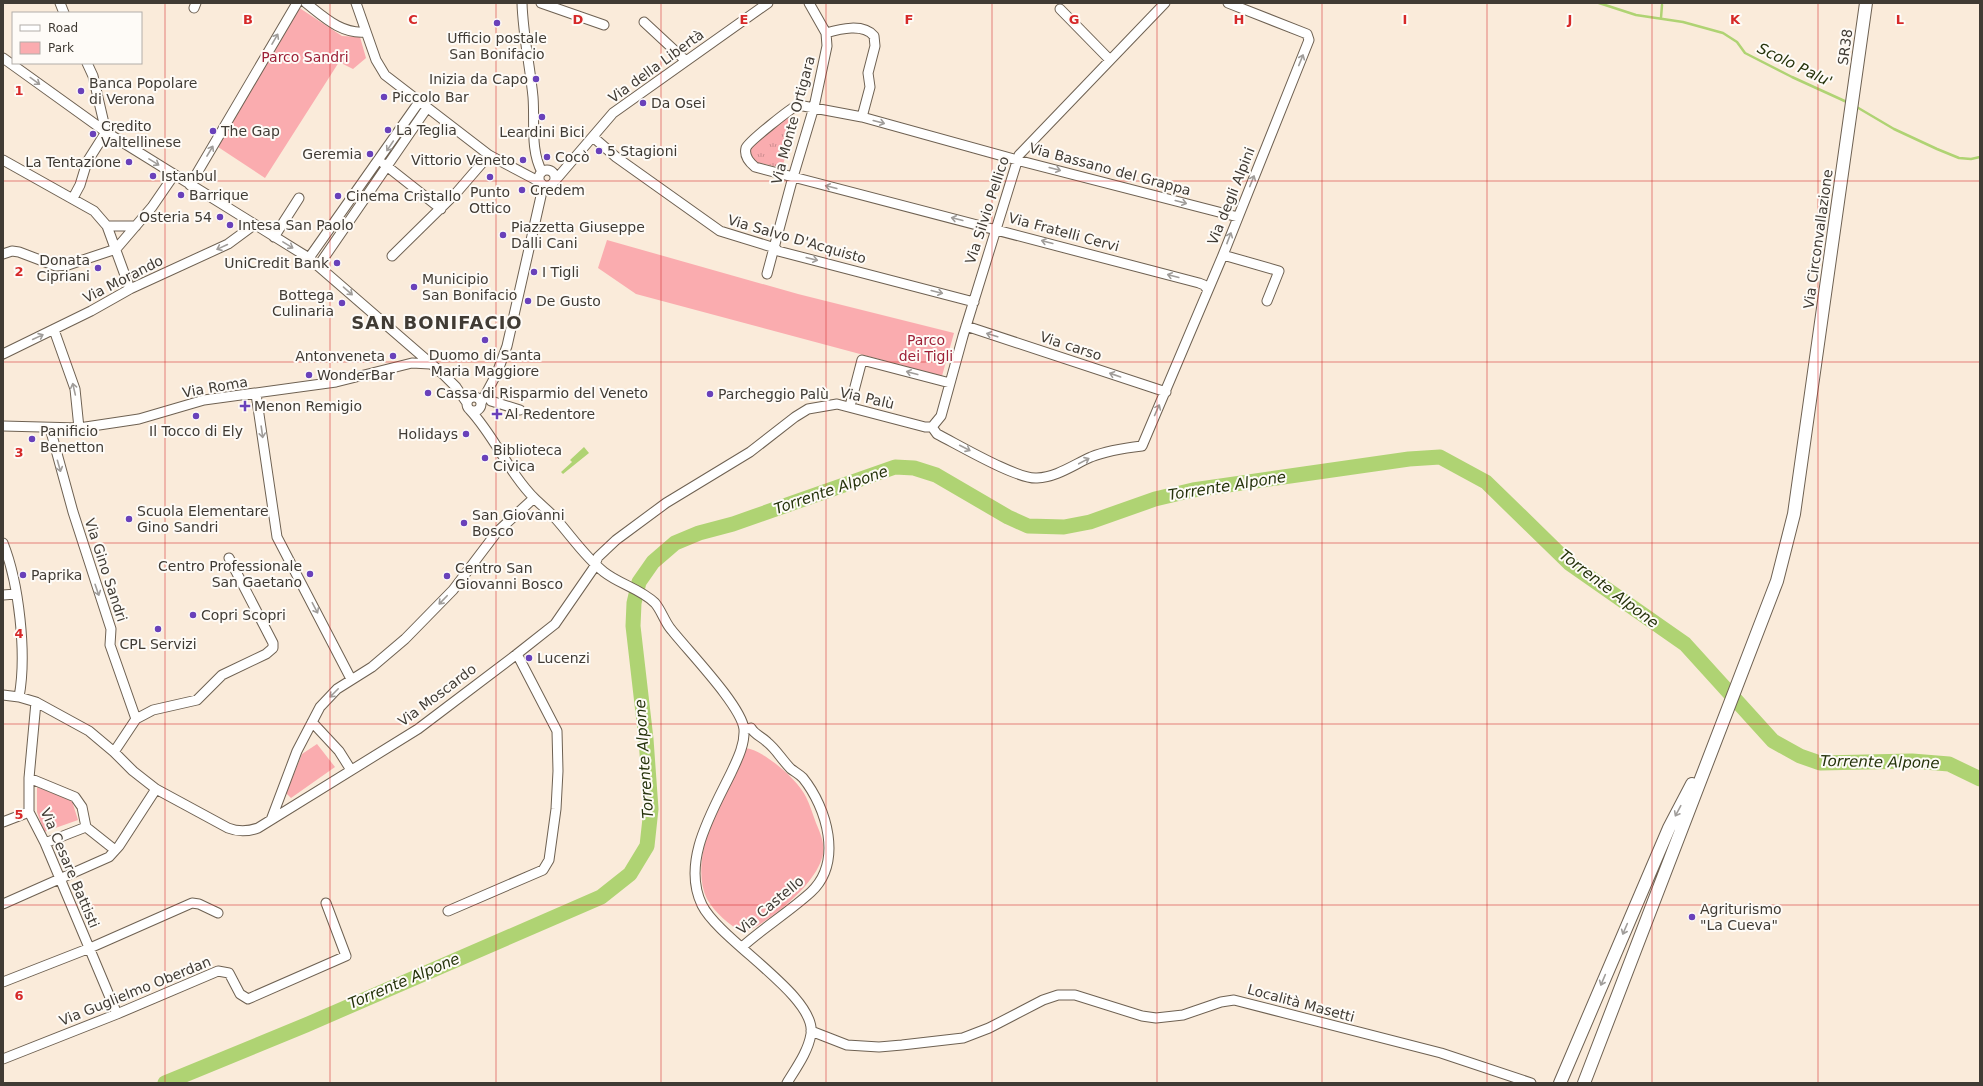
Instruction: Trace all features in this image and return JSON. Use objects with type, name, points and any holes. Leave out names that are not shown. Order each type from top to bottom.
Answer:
[{"type":"main road","name":"SR38","points":[[1853,95],[1866,3]]},
{"type":"main road","name":"Via Circonvallazione","points":[[1716,739],[1777,580],[1794,514],[1853,95]]},
{"type":"main road","points":[[1560,1083],[1618,944],[1669,828],[1716,739]]},
{"type":"main road","points":[[1584,1083],[1716,739]]},
{"type":"street","points":[[190,185],[297,3]]},
{"type":"street","points":[[306,3],[330,22],[347,31],[365,32]]},
{"type":"street","points":[[356,3],[376,60],[385,75],[489,155],[526,176],[545,180]]},
{"type":"street","points":[[474,403],[492,382],[511,330],[520,284],[545,180],[536,158],[533,97],[523,22],[522,3]]},
{"type":"street","points":[[541,3],[604,25]]},
{"type":"street","name":"Via della Libertà","points":[[545,180],[547,170],[552,172],[563,169],[572,163],[613,113],[768,3]]},
{"type":"street","name":"Via Monte Ortigara","points":[[767,274],[793,177],[814,107],[827,46],[826,33],[810,3]]},
{"type":"street","name":"Via Silvio Pellico","points":[[932,427],[941,416],[995,228],[1019,155],[1164,3]]},
{"type":"street","name":"Via degli Alpini","points":[[932,427],[937,434],[1009,470],[1026,478],[1036,479],[1049,476],[1091,457],[1142,446],[1223,255],[1309,40],[1307,34],[1228,3]]},
{"type":"street","points":[[1060,9],[1110,60]]},
{"type":"street","points":[[644,22],[686,61]]},
{"type":"street","points":[[826,33],[842,28],[853,28],[865,29],[874,36],[875,46],[868,73],[870,87],[862,117]]},
{"type":"street","points":[[4,60],[106,132],[319,265],[474,403],[486,432],[534,498],[555,517],[594,564],[617,580],[654,602],[668,625],[731,703],[741,719],[744,730]]},
{"type":"street","points":[[73,198],[80,185],[87,162],[106,132],[93,76],[87,64]]},
{"type":"street","points":[[309,258],[350,203],[420,102]]},
{"type":"street","name":"Via Bassano del Grappa","points":[[746,156],[746,149],[750,142],[794,106],[798,105],[862,117],[1017,160],[1238,217]]},
{"type":"street","points":[[319,265],[388,167],[427,108]]},
{"type":"street","name":"Via Salvo D'Acquisto","points":[[593,137],[616,157],[720,231],[775,248],[778,251],[974,302]]},
{"type":"street","points":[[392,256],[441,209],[489,155]]},
{"type":"street","name":"Via Fratelli Cervi","points":[[746,156],[750,163],[755,167],[995,228],[1199,283],[1204,285],[1208,290]]},
{"type":"street","points":[[3,160],[94,211],[107,226],[130,289]]},
{"type":"street","points":[[379,161],[441,209]]},
{"type":"street","name":"Via della Libertà","points":[[545,180],[572,163]]},
{"type":"street","points":[[3,254],[12,251],[19,252],[56,266],[68,265],[116,249],[152,207],[174,175]]},
{"type":"street","points":[[274,237],[299,198]]},
{"type":"street","points":[[350,203],[358,209]]},
{"type":"street","name":"Via Morando","points":[[3,354],[54,330],[130,289],[228,244],[254,225]]},
{"type":"street","points":[[107,226],[136,226]]},
{"type":"street","points":[[1223,255],[1279,271],[1267,301]]},
{"type":"street","name":"Via carso","points":[[966,326],[1166,392]]},
{"type":"street","points":[[54,330],[75,389],[79,428]]},
{"type":"street","points":[[850,406],[862,360],[950,383]]},
{"type":"street","name":"Via Roma","points":[[3,426],[79,428],[139,419],[204,400],[336,382],[412,363],[430,364]]},
{"type":"street","points":[[256,394],[277,537],[351,679]]},
{"type":"street","points":[[491,401],[520,410]]},
{"type":"street","name":"Via Palù","points":[[594,564],[598,557],[635,525],[666,503],[750,452],[794,417],[808,409],[837,404],[850,406],[925,428],[932,427]]},
{"type":"street","name":"Via Gino Sandri","points":[[50,428],[73,512],[111,629],[110,645],[136,719]]},
{"type":"street","points":[[271,820],[297,751],[320,707],[337,689],[372,667],[405,639],[453,590],[497,532],[534,498]]},
{"type":"street","points":[[3,543],[11,564],[16,594],[22,666],[19,696]]},
{"type":"street","points":[[114,752],[136,719],[153,710],[197,700],[222,675],[266,654],[273,648],[274,642],[229,558]]},
{"type":"street","name":"Via Moscardo","points":[[3,695],[19,696],[36,702],[90,731],[133,771],[156,789],[236,831],[250,831],[271,820],[418,729],[517,654],[555,624],[594,564]]},
{"type":"street","points":[[3,595],[16,594]]},
{"type":"street","points":[[448,911],[543,870],[549,860],[557,786],[557,731],[517,654]]},
{"type":"street","name":"Via Cesare Battisti","points":[[36,702],[29,778],[29,812],[90,948],[117,1014]]},
{"type":"street","points":[[312,722],[338,752],[351,770]]},
{"type":"street","name":"Via Castello","points":[[751,728],[755,734],[766,741],[791,769],[802,777],[816,798],[827,826],[828,845],[827,861],[820,879],[812,892],[742,947],[718,925],[702,905],[695,880],[695,867],[699,848],[713,811],[742,748],[744,730],[751,728]]},
{"type":"street","points":[[29,778],[75,797],[82,807],[86,827],[115,850]]},
{"type":"street","points":[[3,904],[109,857],[156,789]]},
{"type":"street","points":[[3,822],[29,812]]},
{"type":"street","points":[[44,843],[86,827]]},
{"type":"street","points":[[3,982],[90,948],[192,903],[199,904],[218,913]]},
{"type":"street","name":"Via Guglielmo Oberdan","points":[[3,1059],[117,1014],[218,971],[229,973],[240,994],[248,999],[346,956],[326,903]]},
{"type":"street","points":[[742,947],[794,996],[807,1014],[811,1030],[802,1058],[787,1083]]},
{"type":"street","name":"Località Masetti","points":[[811,1030],[847,1045],[879,1047],[963,1038],[989,1028],[1043,1000],[1058,995],[1075,995],[1142,1016],[1156,1018],[1183,1015],[1221,1002],[1234,1000],[1441,1053],[1531,1083]]},
{"type":"green space","name":"Parco Sandri","points":[[298,7],[342,36],[360,37],[366,58],[353,69],[339,62],[265,178],[215,145]]},
{"type":"green space","points":[[786,118],[796,121],[782,168],[755,162],[749,155],[750,149],[763,134]]},
{"type":"green space","name":"Parco dei Tigli","points":[[607,240],[798,294],[954,333],[942,376],[636,294],[598,268]]},
{"type":"green space","points":[[317,744],[335,767],[291,798],[286,793],[302,754]]},
{"type":"green space","points":[[746,748],[754,750],[771,760],[789,775],[802,790],[809,803],[820,832],[823,854],[817,869],[810,880],[789,903],[777,913],[742,933],[723,918],[707,899],[702,882],[702,863],[705,842],[720,801]]},
{"type":"green space","points":[[37,787],[72,801],[78,820],[44,832],[37,812]]},
{"type":"shaded area","points":[[584,447],[589,453],[563,474],[561,472],[572,462],[570,460]]},
{"type":"waterway","name":"Scolo Palu'","points":[[1599,3],[1636,15],[1683,22],[1723,33],[1737,42],[1745,53],[1792,77],[1849,103]]},
{"type":"waterway","points":[[1661,18],[1662,5]]},
{"type":"waterway","name":"Scolo Palu'","points":[[1855,106],[1894,129],[1959,158],[1971,159],[1980,157]]},
{"type":"waterway","name":"Torrente Alpone","points":[[165,1083],[306,1025],[601,897],[630,874],[647,846],[651,809],[646,739],[633,626],[634,603],[639,582],[653,562],[675,543],[699,533],[733,524],[895,467],[914,468],[936,475],[1008,517],[1028,526],[1064,527],[1090,522],[1155,499],[1193,490],[1409,459],[1440,457],[1486,482],[1569,563],[1685,644],[1773,741],[1800,756],[1820,763],[1912,761],[1949,764],[1980,779]]},
{"type":"place","name":"Ufficio postale San Bonifacio","points":[[497,23]]},
{"type":"place","name":"Inizia da Capo","points":[[536,79]]},
{"type":"place","name":"Banca Popolare di Verona","points":[[81,91]]},
{"type":"place","name":"Piccolo Bar","points":[[384,97]]},
{"type":"place","name":"Da Osei","points":[[643,103]]},
{"type":"place","name":"Leardini Bici","points":[[542,117]]},
{"type":"place","name":"La Teglia","points":[[388,130]]},
{"type":"place","name":"The Gap","points":[[213,131]]},
{"type":"place","name":"Credito Valtellinese","points":[[93,134]]},
{"type":"place","name":"5 Stagioni","points":[[599,151]]},
{"type":"place","name":"Geremia","points":[[370,154]]},
{"type":"place","name":"Cocò","points":[[547,157]]},
{"type":"place","name":"Vittorio Veneto","points":[[523,160]]},
{"type":"place","name":"La Tentazione","points":[[129,162]]},
{"type":"place","name":"Istanbul","points":[[153,176]]},
{"type":"place","name":"Punto Ottico","points":[[490,177]]},
{"type":"place","name":"Credem","points":[[522,190]]},
{"type":"place","name":"Barrique","points":[[181,195]]},
{"type":"place","name":"Cinema Cristallo","points":[[338,196]]},
{"type":"place","name":"Osteria 54","points":[[220,217]]},
{"type":"place","name":"Intesa San Paolo","points":[[230,225]]},
{"type":"place","name":"Piazzetta Giuseppe Dalli Cani","points":[[503,235]]},
{"type":"place","name":"UniCredit Bank","points":[[337,263]]},
{"type":"place","name":"Donata Cipriani","points":[[98,268]]},
{"type":"place","name":"I Tigli","points":[[534,272]]},
{"type":"place","name":"Municipio San Bonifacio","points":[[414,287]]},
{"type":"place","name":"De Gusto","points":[[528,301]]},
{"type":"place","name":"Bottega Culinaria","points":[[342,303]]},
{"type":"place","name":"Duomo di Santa Maria Maggiore","points":[[485,340]]},
{"type":"place","name":"Antonveneta","points":[[393,356]]},
{"type":"place","name":"WonderBar","points":[[309,375]]},
{"type":"place","name":"Cassa di Risparmio del Veneto","points":[[428,393]]},
{"type":"place","name":"Parcheggio Palù","points":[[710,394]]},
{"type":"place","name":"Menon Remigio","points":[[245,406]]},
{"type":"place","name":"Al Redentore","points":[[497,414]]},
{"type":"place","name":"Il Tocco di Ely","points":[[196,416]]},
{"type":"place","name":"Holidays","points":[[466,434]]},
{"type":"place","name":"Panificio Benetton","points":[[32,439]]},
{"type":"place","name":"Biblioteca Civica","points":[[485,458]]},
{"type":"place","name":"Scuola Elementare Gino Sandri","points":[[129,519]]},
{"type":"place","name":"San Giovanni Bosco","points":[[464,523]]},
{"type":"place","name":"Centro Professionale San Gaetano","points":[[310,574]]},
{"type":"place","name":"Paprika","points":[[23,575]]},
{"type":"place","name":"Centro San Giovanni Bosco","points":[[447,576]]},
{"type":"place","name":"Copri Scopri","points":[[193,615]]},
{"type":"place","name":"CPL Servizi","points":[[158,629]]},
{"type":"place","name":"Lucenzi","points":[[529,658]]},
{"type":"place","name":"Agriturismo \"La Cueva\"","points":[[1692,917]]},
{"type":"district","name":"SAN BONIFACIO","points":[[437,323]]}]
